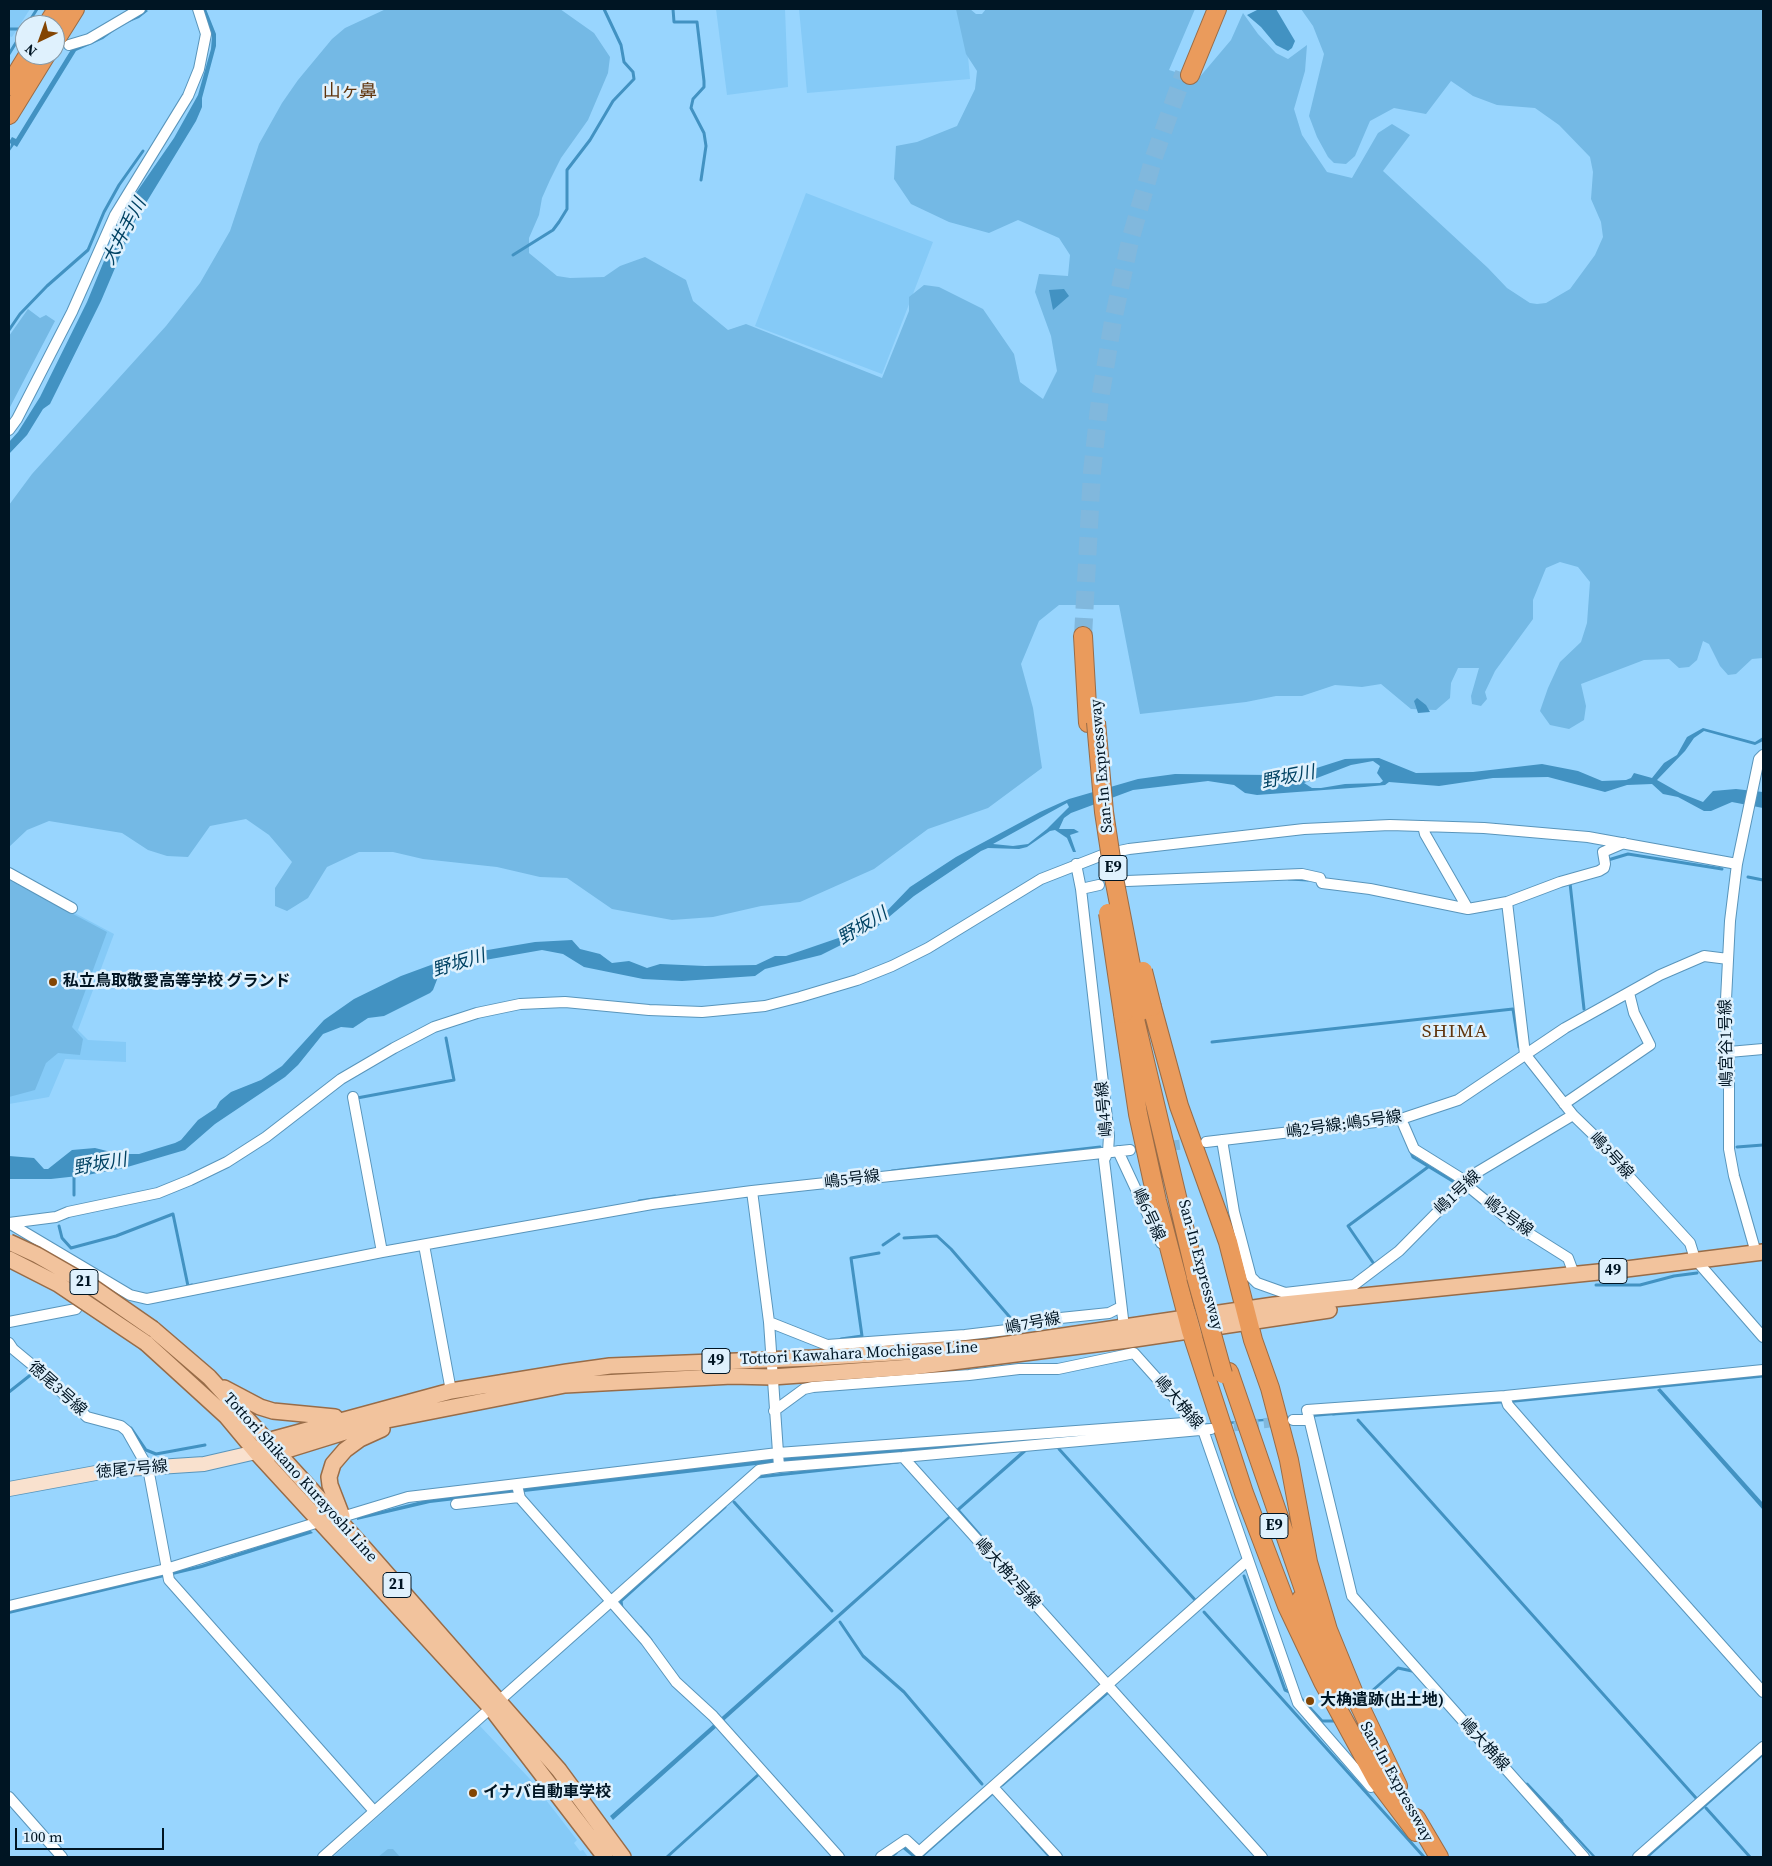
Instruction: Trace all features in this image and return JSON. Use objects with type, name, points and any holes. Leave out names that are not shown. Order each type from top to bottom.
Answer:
[{"type":"highway","points":[[65,35],[75,9]]},
{"type":"highway","points":[[1187,74],[1210,15]]},
{"type":"highway","points":[[9,86],[22,65]]},
{"type":"highway","points":[[9,115],[40,65]]},
{"type":"highway","name":"San-In Expressway","points":[[1088,635],[1092,723],[1099,786]]},
{"type":"highway","points":[[1099,786],[1132,929],[1137,1012],[1138,1114],[1157,1201],[1189,1324],[1222,1433],[1291,1614],[1334,1675]]},
{"type":"highway","points":[[1099,786],[1096,831],[1137,1012],[1189,1138],[1228,1242],[1289,1460],[1308,1562],[1328,1630],[1334,1675]]},
{"type":"highway","name":"San-In Expressway","points":[[1137,1012],[1199,1276],[1226,1373],[1288,1565],[1376,1779],[1416,1832],[1432,1857]]},
{"type":"highway","name":"San-In Expressway","points":[[1334,1675],[1439,1857]]},
{"type":"main road","name":"Tottori Shikano Kurayoshi Line","points":[[9,1242],[37,1255],[92,1286],[153,1329],[209,1377],[272,1447],[345,1523],[495,1704],[605,1857]]},
{"type":"main road","name":"Tottori Kawahara Mochigase Line","points":[[256,1452],[353,1417],[451,1391],[610,1366],[772,1369],[912,1367],[1128,1340],[1189,1324],[1353,1296],[1437,1294],[1470,1286],[1760,1253]]},
{"type":"main road","name":"Tottori Shikano Kurayoshi Line","points":[[9,1259],[58,1284],[146,1343],[224,1414],[319,1522],[559,1770],[623,1857]]},
{"type":"main road","name":"Tottori Kawahara Mochigase Line","points":[[272,1447],[420,1412],[565,1384],[732,1376],[772,1369]]},
{"type":"main road","points":[[209,1377],[239,1397],[267,1409],[319,1417],[353,1417]]},
{"type":"main road","points":[[345,1523],[335,1500],[329,1477],[337,1457],[360,1439],[420,1412]]},
{"type":"street","points":[[65,43],[89,39],[140,9]]},
{"type":"street","points":[[9,430],[72,312],[115,215],[188,96],[199,69],[206,34],[198,9]]},
{"type":"street","name":"嶋宮谷1号線","points":[[1760,1253],[1734,1176],[1729,1149],[1729,1052],[1725,1019],[1728,959],[1737,864],[1754,783],[1760,759],[1763,756]]},
{"type":"street","points":[[9,1223],[56,1217],[68,1212],[158,1193],[190,1180],[227,1162],[266,1137],[341,1080],[434,1027],[469,1016],[520,1004],[598,1003],[649,1010],[702,1012],[765,1006],[857,980],[892,966],[928,948],[1041,879],[1076,864],[1129,849],[1211,838],[1314,829],[1390,825],[1484,828],[1588,837],[1737,864]]},
{"type":"street","points":[[1423,826],[1425,834],[1468,909]]},
{"type":"street","points":[[1128,881],[1302,874],[1320,878],[1322,883],[1370,890],[1468,909],[1507,902],[1560,882],[1599,871],[1604,868],[1603,852],[1624,843]]},
{"type":"street","name":"嶋4号線","points":[[1076,864],[1081,890],[1108,1126],[1113,1151],[1104,1160],[1121,1307],[1128,1340]]},
{"type":"street","points":[[9,873],[72,908]]},
{"type":"street","points":[[1081,890],[1099,885]]},
{"type":"street","points":[[1507,902],[1525,1054]]},
{"type":"street","name":"嶋2号線;嶋5号線","points":[[1206,1142],[1401,1119],[1458,1100],[1589,1013],[1690,960],[1704,956],[1728,959]]},
{"type":"street","points":[[1564,1104],[1650,1045],[1634,1013],[1629,993]]},
{"type":"street","points":[[1729,1052],[1763,1048]]},
{"type":"street","name":"嶋3号線","points":[[1525,1054],[1573,1115],[1606,1147],[1623,1170],[1690,1243],[1695,1259],[1763,1337]]},
{"type":"street","points":[[353,1096],[382,1252]]},
{"type":"street","name":"嶋1号線","points":[[1353,1296],[1476,1173],[1573,1115]]},
{"type":"street","name":"嶋2号線","points":[[1401,1119],[1414,1149],[1467,1182],[1469,1187],[1504,1216],[1568,1258],[1574,1274]]},
{"type":"street","points":[[1222,1140],[1234,1212],[1251,1276],[1257,1283],[1285,1292],[1353,1296]]},
{"type":"street","name":"嶋5号線","points":[[9,1223],[130,1295],[147,1299],[382,1252],[652,1204],[752,1191],[1130,1150]]},
{"type":"street","name":"嶋6号線","points":[[1113,1151],[1179,1280]]},
{"type":"street","points":[[752,1191],[769,1322],[779,1467]]},
{"type":"street","points":[[424,1245],[451,1391]]},
{"type":"street","points":[[9,1322],[76,1309],[98,1275]]},
{"type":"street","name":"嶋7号線","points":[[769,1322],[827,1345],[1008,1330],[1041,1320],[1109,1313],[1121,1307]]},
{"type":"street","points":[[774,1412],[804,1390],[813,1387],[969,1375],[1019,1369],[1058,1369],[1128,1340]]},
{"type":"street","name":"嶋大桷線","points":[[1128,1340],[1204,1427],[1247,1560],[1298,1703],[1371,1787]]},
{"type":"street","name":"徳尾3号線","points":[[9,1342],[13,1349],[42,1373],[80,1411],[94,1420],[121,1426],[127,1431],[148,1468],[166,1569],[174,1586],[374,1811]]},
{"type":"street","points":[[1293,1420],[1308,1415],[1763,1370]]},
{"type":"street","points":[[1505,1396],[1508,1405],[1544,1447],[1763,1692]]},
{"type":"street","name":"嶋大桷線","points":[[1308,1415],[1352,1596],[1584,1857]]},
{"type":"street","points":[[345,1523],[408,1497],[778,1453],[1204,1427]]},
{"type":"street","points":[[323,1857],[759,1470],[1204,1427]]},
{"type":"street","name":"徳尾7号線","points":[[9,1489],[112,1470],[204,1464],[256,1452]]},
{"type":"street","name":"嶋大桷2号線","points":[[904,1457],[1262,1857]]},
{"type":"street","points":[[517,1485],[519,1497],[646,1641],[680,1688],[713,1716],[839,1857]]},
{"type":"street","points":[[456,1504],[519,1497]]},
{"type":"street","points":[[9,1606],[166,1569],[319,1522]]},
{"type":"street","points":[[881,1857],[906,1840],[919,1852],[1247,1560]]},
{"type":"street","points":[[1638,1857],[1763,1747]]},
{"type":"street","points":[[993,1787],[1057,1857]]},
{"type":"street","points":[[9,1797],[62,1857]]},
{"type":"shaded area","points":[[9,9],[30,9],[26,15],[15,15],[15,32],[12,37],[9,36]]},
{"type":"shaded area","points":[[386,9],[560,9],[594,33],[610,57],[608,73],[588,120],[561,158],[550,180],[542,198],[539,215],[529,238],[529,253],[557,276],[570,278],[604,277],[620,266],[645,257],[686,280],[693,301],[728,330],[746,324],[882,378],[909,311],[909,297],[924,285],[939,287],[983,309],[1014,354],[1020,382],[1043,399],[1057,371],[1051,336],[1035,292],[1039,274],[1068,276],[1070,255],[1059,238],[1018,220],[989,233],[949,222],[911,204],[894,179],[896,146],[917,142],[957,126],[975,89],[977,71],[966,54],[956,9],[970,9],[976,14],[982,14],[986,9],[1195,9],[1169,70],[1198,79],[1231,40],[1243,13],[1258,34],[1276,53],[1288,59],[1307,45],[1305,71],[1294,109],[1302,135],[1327,172],[1352,178],[1378,133],[1392,124],[1410,135],[1383,171],[1488,268],[1507,288],[1530,303],[1537,304],[1546,303],[1570,289],[1595,255],[1603,237],[1601,222],[1591,199],[1593,172],[1590,157],[1559,125],[1535,108],[1497,105],[1473,96],[1451,81],[1426,114],[1394,108],[1370,121],[1355,156],[1346,164],[1334,163],[1328,157],[1317,137],[1309,116],[1324,54],[1313,26],[1301,9],[1763,9],[1763,658],[1752,659],[1736,674],[1728,675],[1720,666],[1709,644],[1703,641],[1697,660],[1689,667],[1679,668],[1669,659],[1644,660],[1581,684],[1586,706],[1584,720],[1569,729],[1550,725],[1540,711],[1560,662],[1581,642],[1587,623],[1590,582],[1578,567],[1560,562],[1546,568],[1533,600],[1533,619],[1495,671],[1485,692],[1487,699],[1481,706],[1472,704],[1471,696],[1479,668],[1458,668],[1451,683],[1450,698],[1436,710],[1411,709],[1381,684],[1362,687],[1335,685],[1302,696],[1276,696],[1246,702],[1140,714],[1119,605],[1059,605],[1039,621],[1021,664],[1033,708],[1042,768],[988,808],[928,829],[874,869],[800,902],[761,906],[713,917],[672,920],[612,909],[567,878],[540,877],[497,867],[423,859],[393,852],[359,852],[327,867],[308,898],[287,911],[275,906],[275,888],[292,862],[269,835],[246,819],[210,826],[188,857],[167,856],[148,850],[122,833],[49,821],[27,830],[9,847],[9,505],[32,474],[166,326],[200,283],[230,231],[259,144],[282,103],[298,80],[332,39],[345,28]]},
{"type":"shaded area","points":[[716,9],[785,9],[788,87],[727,95]]},
{"type":"shaded area","points":[[799,9],[964,9],[970,79],[807,93]]},
{"type":"shaded area","points":[[806,193],[933,242],[882,374],[755,326]]},
{"type":"shaded area","points":[[28,309],[40,318],[46,315],[55,321],[9,409],[9,336]]},
{"type":"shaded area","name":"私立鳥取敬愛高等学校 グランド","points":[[9,878],[114,934],[78,1030],[88,1040],[126,1042],[126,1062],[65,1059],[49,1097],[9,1104]]},
{"type":"shaded area","name":"私立鳥取敬愛高等学校 グランド","points":[[9,880],[107,932],[72,1027],[83,1039],[80,1055],[58,1053],[46,1063],[35,1090],[9,1097]]},
{"type":"shaded area","name":"イナバ自動車学校","points":[[480,1726],[529,1778],[577,1840],[574,1843],[588,1857],[333,1857]]},
{"type":"shaded area","points":[[388,1849],[393,1849],[400,1857],[378,1857]]},
{"type":"water","points":[[145,9],[148,11],[139,18],[122,25],[103,39],[76,51],[17,147],[14,145],[9,152],[11,144],[9,142],[12,137],[16,139],[62,65],[65,65],[65,59],[72,48]]},
{"type":"water","name":"大井手川","points":[[199,9],[206,9],[216,34],[216,46],[202,98],[202,107],[196,121],[135,221],[101,301],[50,404],[43,409],[27,435],[9,454],[9,442],[18,432],[40,397],[87,302],[121,220],[136,193],[174,138],[198,95],[211,49],[212,37],[210,29]]},
{"type":"water","points":[[1259,9],[1276,9],[1295,41],[1292,48],[1288,51],[1276,45],[1261,27],[1247,15]]},
{"type":"water","points":[[1064,289],[1069,296],[1053,310],[1049,290]]},
{"type":"water","points":[[1417,698],[1426,705],[1430,712],[1418,713],[1414,701]]},
{"type":"water","name":"野坂川","points":[[1703,728],[1755,742],[1763,737],[1763,741],[1755,745],[1704,731],[1694,738],[1685,751],[1657,780],[1680,793],[1703,802],[1713,791],[1736,789],[1763,792],[1763,808],[1732,802],[1711,811],[1704,811],[1678,797],[1663,794],[1652,784],[1627,785],[1605,792],[1548,777],[1493,778],[1439,786],[1389,782],[1385,785],[1257,795],[1245,793],[1234,785],[1208,781],[1133,790],[1071,813],[1064,818],[1059,829],[1074,829],[1079,832],[1070,835],[1076,852],[1073,852],[1067,838],[1055,830],[1050,831],[1027,847],[1019,849],[988,848],[914,896],[877,927],[821,955],[765,969],[755,976],[682,981],[643,979],[584,967],[563,954],[542,950],[468,963],[445,970],[438,977],[430,993],[384,1016],[368,1018],[353,1028],[341,1027],[323,1034],[298,1065],[285,1077],[215,1124],[185,1150],[124,1168],[87,1175],[51,1179],[9,1179],[9,1156],[34,1158],[44,1169],[48,1169],[72,1150],[95,1148],[119,1154],[139,1154],[175,1143],[181,1140],[198,1120],[216,1108],[220,1101],[231,1092],[261,1080],[282,1066],[324,1020],[354,999],[401,976],[458,955],[535,942],[572,940],[580,949],[600,954],[612,963],[629,961],[647,968],[660,964],[705,966],[756,965],[775,956],[786,956],[850,934],[883,915],[910,887],[956,857],[1040,812],[1069,799],[1138,779],[1175,774],[1270,775],[1272,777],[1304,772],[1345,759],[1379,758],[1416,773],[1473,772],[1542,764],[1578,771],[1602,781],[1626,780],[1631,778],[1634,773],[1652,778],[1664,763],[1677,755],[1687,737]],"holes":[[[1373,761],[1380,766],[1377,773],[1383,781],[1380,783],[1345,784],[1321,788],[1312,788],[1304,783],[1351,765]],[[1067,803],[1069,807],[1047,829],[1028,844],[1013,846],[993,844]]]},
{"type":"water","points":[[1660,1388],[1763,1503],[1763,1510],[1657,1390]]},
{"type":"water","points":[[1337,1413],[1336,1415],[773,1463],[430,1503],[357,1520],[357,1517],[430,1499],[781,1457]]},
{"type":"water","points":[[1022,1451],[1026,1452],[960,1510],[1050,1615],[958,1511],[613,1820],[610,1816]]},
{"type":"water","points":[[310,1530],[313,1533],[202,1568],[9,1614],[9,1611],[201,1565]]},
{"type":"water","points":[[1763,1753],[1763,1756],[1649,1857],[1646,1857]]},
{"type":"water","points":[[1561,1819],[1596,1857],[1593,1857],[1559,1820]]},
{"type":"waterway","points":[[33,15],[37,9]]},
{"type":"waterway","points":[[513,255],[553,230],[559,222],[567,209],[567,170],[590,140],[613,101],[634,79],[633,72],[624,62],[621,45],[604,9]]},
{"type":"waterway","points":[[673,9],[674,22],[697,22],[704,87],[693,99],[691,108],[704,133],[706,146],[701,180]]},
{"type":"waterway","points":[[9,29],[15,29]]},
{"type":"waterway","points":[[9,54],[15,44]]},
{"type":"waterway","points":[[9,330],[20,314],[47,286],[88,250],[104,212],[119,185],[143,151]]},
{"type":"waterway","points":[[1608,860],[1628,854],[1722,869]]},
{"type":"waterway","points":[[1748,877],[1763,880]]},
{"type":"waterway","points":[[1289,879],[1308,880]]},
{"type":"waterway","points":[[1570,883],[1584,1009]]},
{"type":"waterway","points":[[1212,1042],[1513,1009],[1519,1047]]},
{"type":"waterway","points":[[357,1098],[454,1080],[446,1038]]},
{"type":"waterway","points":[[1737,1147],[1763,1145]]},
{"type":"waterway","points":[[892,1171],[1100,1147]]},
{"type":"waterway","points":[[1410,1150],[1413,1157],[1459,1185]]},
{"type":"waterway","points":[[1371,1266],[1374,1264],[1348,1226],[1428,1167]]},
{"type":"waterway","name":"野坂川","points":[[74,1177],[74,1195]]},
{"type":"waterway","points":[[639,1201],[675,1196]]},
{"type":"waterway","points":[[59,1226],[62,1238],[71,1248],[116,1236],[173,1214],[188,1286],[192,1285]]},
{"type":"waterway","points":[[883,1245],[899,1234]]},
{"type":"waterway","points":[[904,1238],[937,1236],[951,1249],[1014,1322],[1029,1319]]},
{"type":"waterway","points":[[841,1339],[862,1336],[851,1258],[879,1253]]},
{"type":"waterway","points":[[1596,1285],[1640,1285],[1674,1276],[1697,1273]]},
{"type":"waterway","points":[[9,1392],[33,1373]]},
{"type":"waterway","points":[[1333,1414],[1515,1401],[1763,1376]]},
{"type":"waterway","points":[[1358,1420],[1696,1798]]},
{"type":"waterway","points":[[131,1428],[146,1450],[156,1454],[205,1445]]},
{"type":"waterway","points":[[1059,1449],[1196,1601]]},
{"type":"waterway","points":[[758,1477],[898,1462]]},
{"type":"waterway","points":[[734,1502],[832,1611]]},
{"type":"waterway","points":[[622,1608],[621,1601],[725,1507]]},
{"type":"waterway","points":[[1244,1576],[1285,1690],[1292,1693]]},
{"type":"waterway","points":[[1204,1612],[1424,1857]]},
{"type":"waterway","points":[[840,1622],[863,1656],[904,1692],[982,1784]]},
{"type":"waterway","points":[[640,1627],[651,1640]]},
{"type":"waterway","points":[[1363,1699],[1398,1668],[1412,1671]]},
{"type":"waterway","points":[[1002,1785],[1107,1693]]},
{"type":"waterway","points":[[1298,1695],[1322,1721],[1337,1721]]},
{"type":"waterway","points":[[667,1857],[758,1775]]},
{"type":"waterway","points":[[1527,1784],[1562,1821]]},
{"type":"waterway","points":[[921,1857],[992,1794]]},
{"type":"waterway","points":[[1706,1808],[1750,1857]]},
{"type":"waterway","points":[[1022,1826],[1050,1857]]},
{"type":"waterway","points":[[903,1847],[915,1857]]},
{"type":"waterway","points":[[890,1857],[896,1853]]},
{"type":"tunnel","points":[[1083,636],[1092,472],[1100,399],[1113,321],[1130,241],[1154,157],[1184,73]]},
{"type":"tunnel","points":[[1140,1149],[1196,1143]]},
{"type":"tunnel","points":[[1219,1428],[1293,1420]]},
{"type":"place","name":"私立鳥取敬愛高等学校 グランド","points":[[53,982]]},
{"type":"place","name":"大桷遺跡(出土地)","points":[[1310,1701]]},
{"type":"place","name":"イナバ自動車学校","points":[[473,1793]]},
{"type":"district","name":"山ヶ鼻","points":[[350,92]]},
{"type":"district","name":"SHIMA","points":[[1455,1032]]}]
